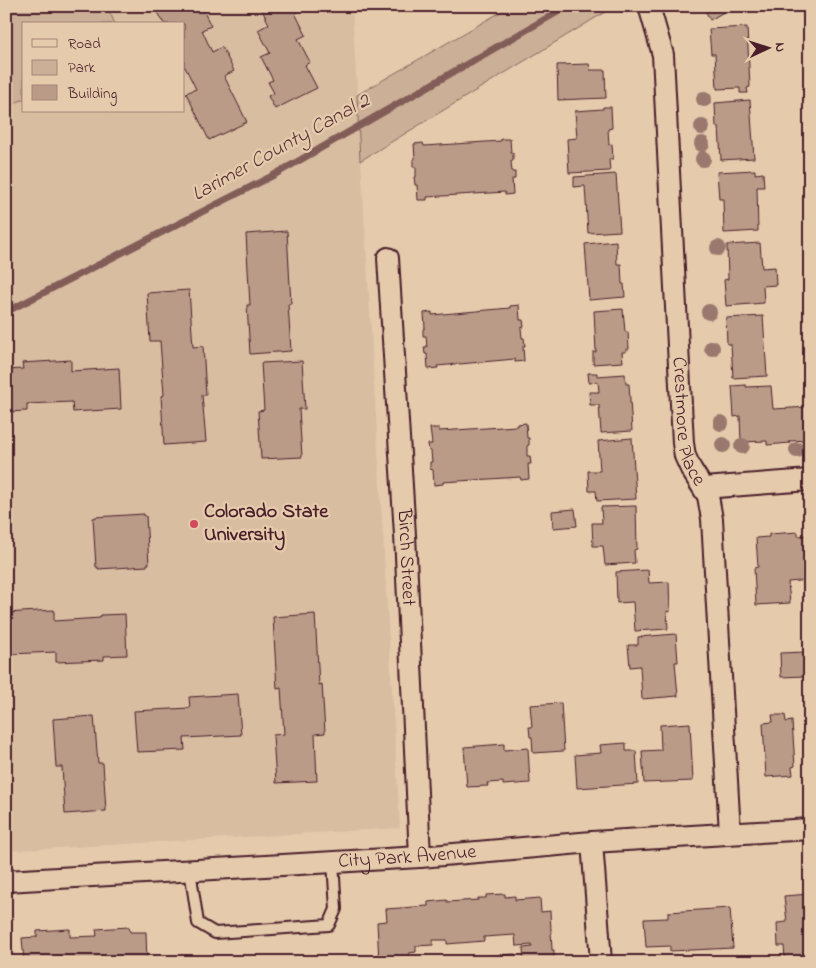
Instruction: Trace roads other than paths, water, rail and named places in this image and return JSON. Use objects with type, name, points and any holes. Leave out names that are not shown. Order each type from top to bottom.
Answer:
[{"type":"street","name":"Crestmore Place","points":[[649,6],[663,55],[683,444],[685,456],[691,469],[708,496],[712,519],[730,833]]},
{"type":"street","name":"Birch Street","points":[[388,258],[420,856]]},
{"type":"street","points":[[704,488],[810,480]]},
{"type":"street","name":"City Park Avenue","points":[[6,881],[333,862],[592,842],[810,829]]},
{"type":"street","points":[[592,842],[600,962]]},
{"type":"lane","points":[[190,870],[198,923],[215,933],[329,925],[336,909],[333,862]]},
{"type":"waterway","name":"Larimer County Canal 2","points":[[6,312],[274,175],[568,6]]},
{"type":"place","name":"Colorado State University","points":[[194,524]]}]
